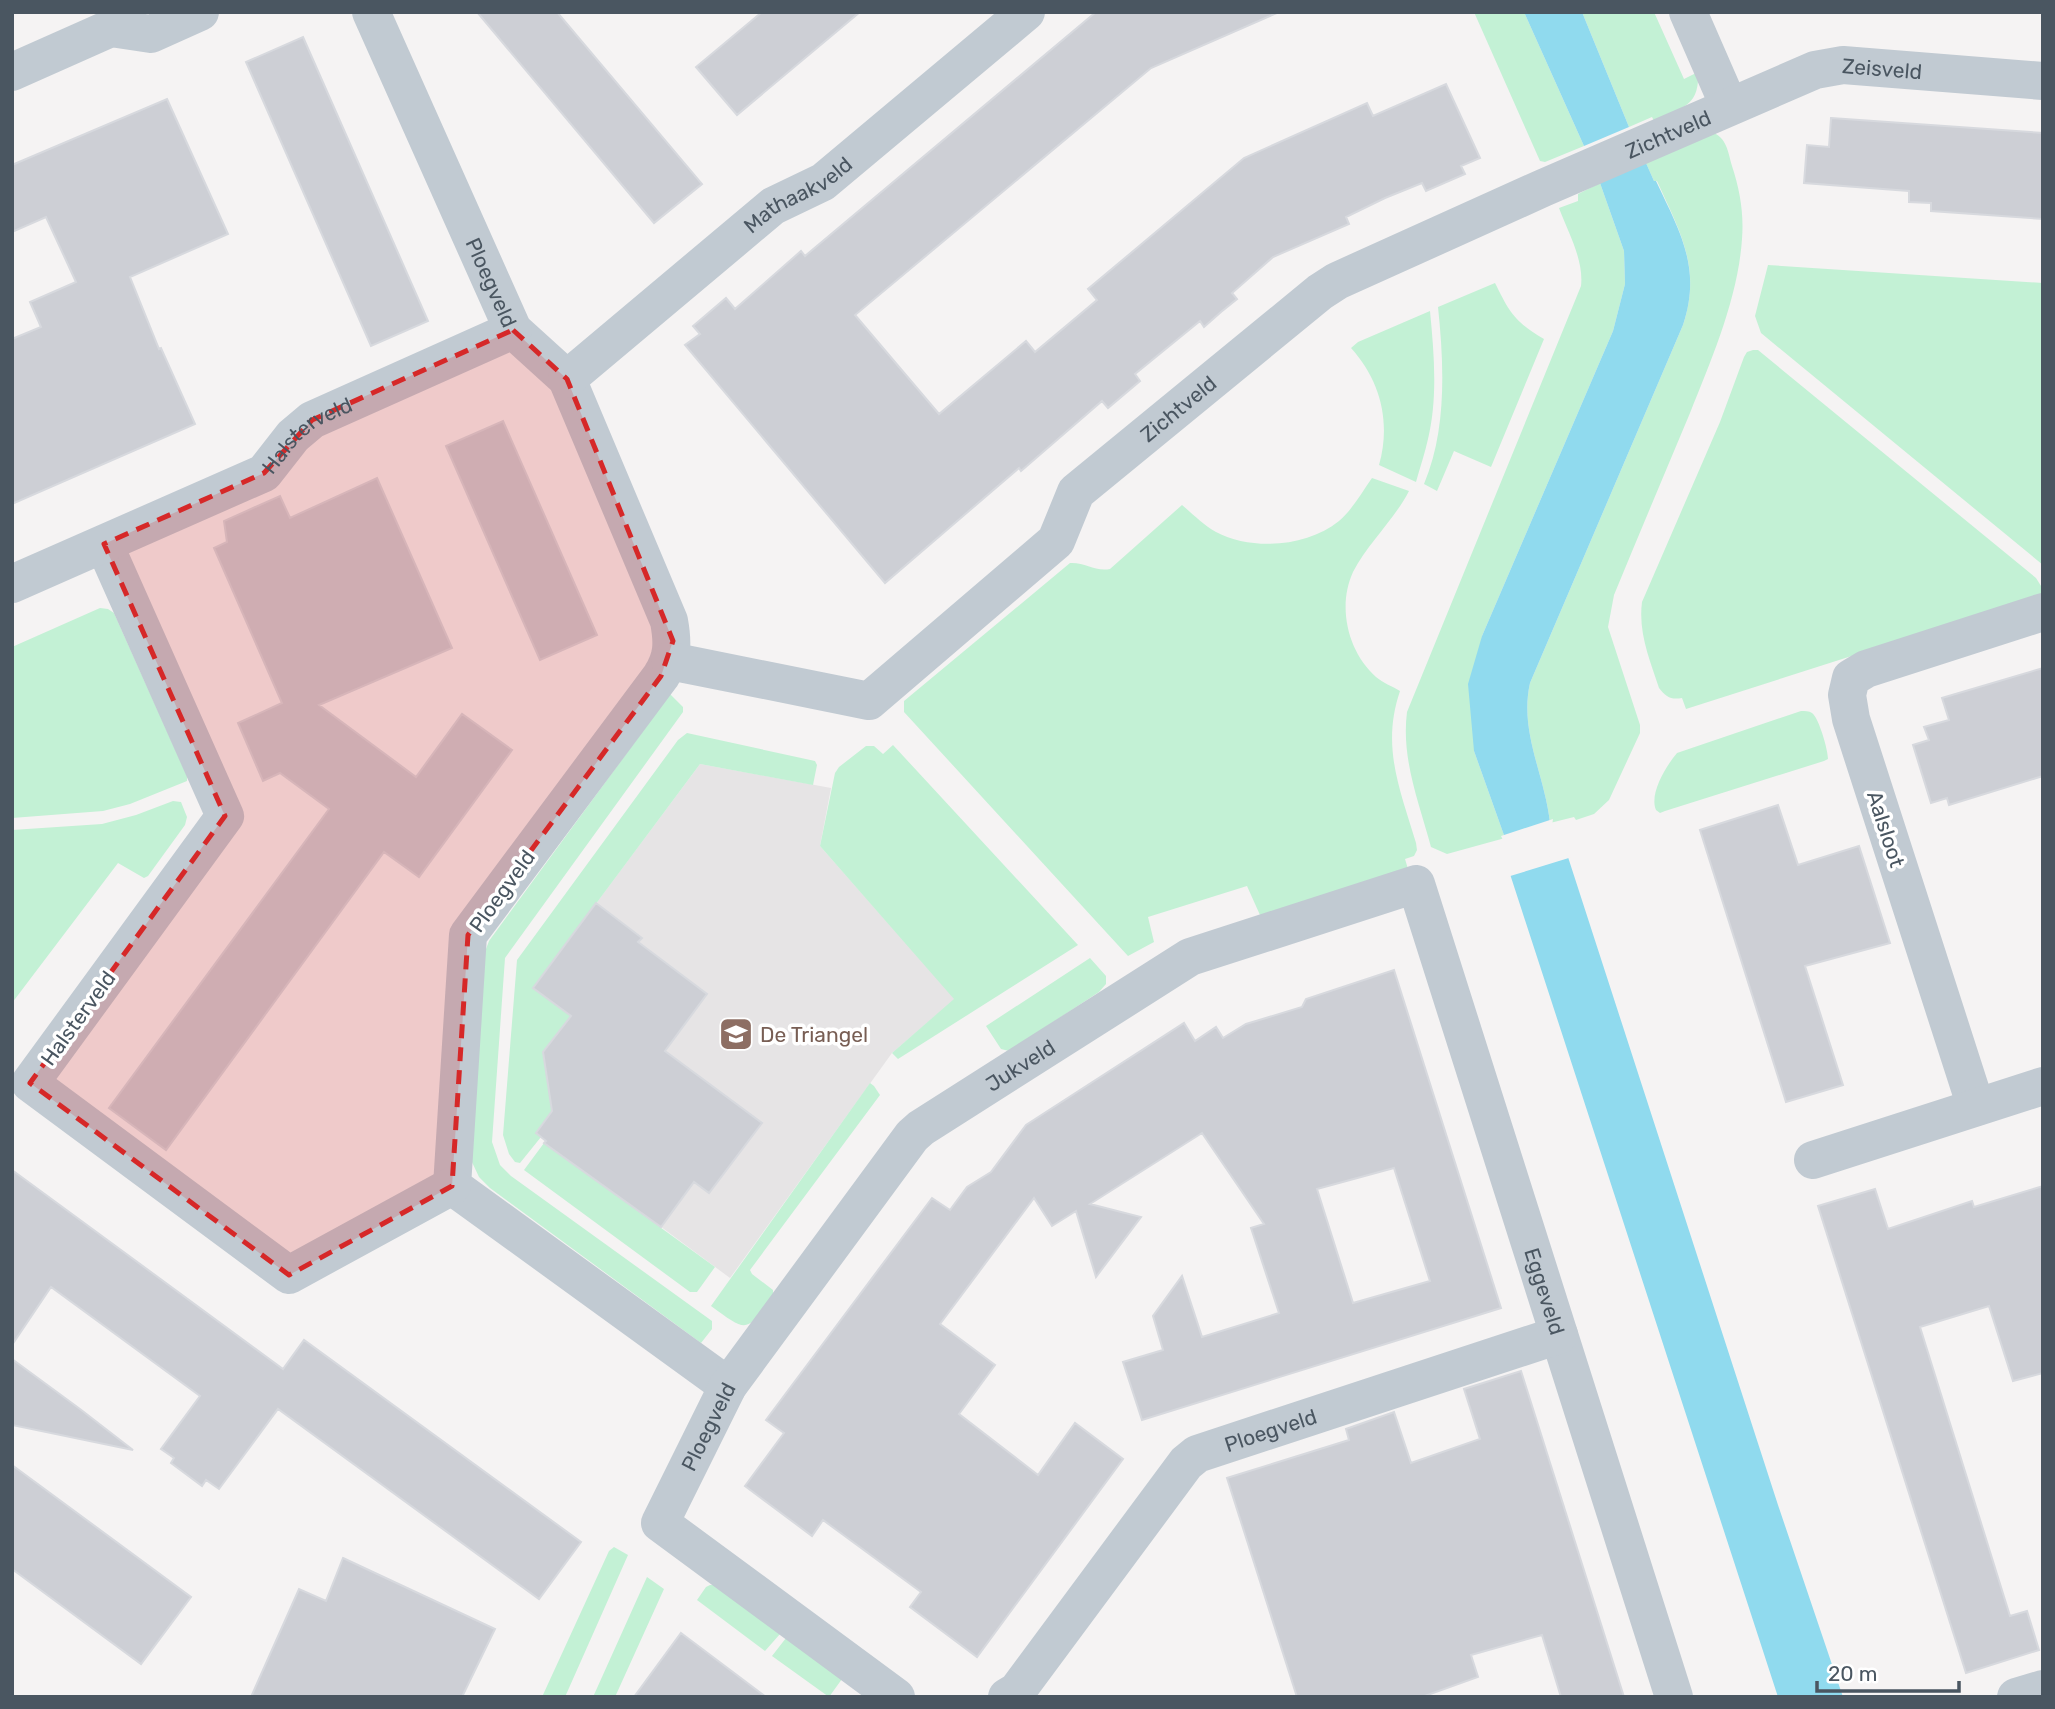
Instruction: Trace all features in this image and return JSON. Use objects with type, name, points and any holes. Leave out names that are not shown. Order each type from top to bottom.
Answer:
[{"type":"street","points":[[12,72],[111,28],[151,34],[200,12]]},
{"type":"street","name":"Ploegveld","points":[[371,12],[513,330],[567,379],[669,621],[673,641],[670,661],[468,935],[452,1186],[728,1386],[660,1522],[896,1697]]},
{"type":"street","name":"Mathaakveld","points":[[567,379],[773,206],[824,183],[1026,12]]},
{"type":"street","points":[[1688,12],[1729,106]]},
{"type":"street","name":"Zeisveld","points":[[1729,106],[1815,70],[1843,65],[2043,81]]},
{"type":"street","name":"Zichtveld","points":[[670,661],[869,701],[1056,541],[1076,492],[1320,292],[1337,281],[1729,106]]},
{"type":"street","name":"Halsterveld","points":[[12,583],[264,473],[293,436],[312,420],[513,330]]},
{"type":"street","name":"Halsterveld","points":[[104,544],[225,816],[30,1083],[289,1275],[452,1186]]},
{"type":"street","name":"Aalsloot","points":[[1976,1107],[1854,731],[1847,695],[1851,678],[1866,669],[2043,612]]},
{"type":"street","name":"Eggeveld","points":[[1416,884],[1674,1697]]},
{"type":"street","name":"Jukveld","points":[[728,1386],[912,1136],[921,1128],[1190,957],[1416,884]]},
{"type":"street","points":[[1813,1160],[2043,1086]]},
{"type":"street","name":"Ploegveld","points":[[1007,1697],[1017,1691],[1186,1463],[1196,1454],[1559,1335]]},
{"type":"street","points":[[2016,1697],[2043,1689]]},
{"type":"highlighted area","points":[[513,330],[567,379],[673,641],[661,676],[468,935],[452,1186],[289,1275],[30,1083],[225,816],[104,544],[264,473],[312,420]]},
{"type":"shaded area","name":"De Triangel","points":[[700,764],[831,788],[820,846],[955,999],[892,1053],[730,1278],[610,1189],[608,1191],[544,1143],[546,1141],[536,1133],[548,1084],[543,1052],[570,1016],[533,988]]},
{"type":"green space","points":[[1474,12],[1524,12],[1584,146],[1545,162],[1540,161]]},
{"type":"green space","points":[[1582,12],[1654,12],[1684,79],[1698,72],[1696,93],[1687,105],[1654,121],[1652,117],[1629,127]]},
{"type":"green space","points":[[1711,132],[1720,137],[1726,146],[1737,184],[1742,220],[1740,261],[1723,328],[1614,595],[1608,627],[1640,725],[1640,733],[1609,800],[1594,814],[1576,820],[1574,817],[1550,823],[1530,736],[1527,701],[1530,683],[1683,325],[1688,305],[1690,286],[1686,251],[1657,181],[1654,181],[1646,163]]},
{"type":"green space","points":[[1600,183],[1624,251],[1625,284],[1613,331],[1482,636],[1474,751],[1505,838],[1447,854],[1431,847],[1409,764],[1407,712],[1581,286],[1578,256],[1559,208],[1578,201],[1578,194]]},
{"type":"green space","points":[[1768,265],[2043,283],[2043,565],[1761,333],[1755,316]]},
{"type":"green space","points":[[1495,283],[1514,316],[1544,339],[1491,467],[1454,451],[1437,491],[1424,484],[1437,442],[1442,397],[1438,307]]},
{"type":"green space","points":[[1430,311],[1434,359],[1433,407],[1428,439],[1416,482],[1379,465],[1384,434],[1381,403],[1370,374],[1351,348],[1358,342]]},
{"type":"green space","points":[[1758,350],[2036,578],[2043,595],[1686,709],[1682,698],[1672,698],[1664,694],[1659,688],[1646,646],[1642,602],[1720,422],[1744,357],[1747,352]]},
{"type":"green space","points":[[1372,478],[1409,491],[1353,572],[1348,586],[1346,614],[1352,642],[1366,667],[1379,679],[1400,691],[1392,731],[1392,749],[1417,850],[1414,856],[1405,859],[1408,869],[1260,915],[1247,886],[1148,917],[1154,942],[1128,956],[904,712],[904,701],[1070,563],[1110,569],[1182,505],[1202,523],[1230,538],[1262,544],[1296,541],[1326,530],[1339,521]]},
{"type":"green space","points":[[100,608],[114,613],[187,781],[130,804],[103,811],[12,818],[12,647]]},
{"type":"green space","points":[[670,694],[683,707],[683,712],[505,958],[492,1142],[500,1165],[511,1176],[712,1321],[712,1329],[701,1343],[490,1188],[479,1177],[471,1160],[483,957],[489,941]]},
{"type":"green space","points":[[1801,711],[1815,716],[1823,734],[1828,759],[1660,813],[1656,810],[1654,803],[1657,788],[1677,753]]},
{"type":"green space","points":[[687,733],[815,761],[817,765],[813,785],[700,764],[534,987],[571,1016],[543,1052],[548,1084],[564,1095],[536,1132],[541,1137],[520,1163],[515,1162],[509,1154],[503,1135],[517,960],[678,740]]},
{"type":"green space","points":[[893,745],[1078,945],[898,1059],[892,1053],[954,999],[820,846],[835,773],[839,767],[866,746],[874,746],[883,754]]},
{"type":"green space","points":[[173,801],[181,802],[187,817],[185,825],[148,876],[144,878],[118,863],[12,1003],[12,830],[102,824]]},
{"type":"green space","points":[[1090,958],[1106,976],[1106,984],[1099,992],[1009,1051],[1001,1049],[986,1026]]},
{"type":"green space","points":[[870,1083],[880,1095],[750,1270],[773,1290],[773,1296],[752,1322],[740,1325],[711,1306]]},
{"type":"green space","points":[[544,1143],[715,1267],[697,1292],[690,1292],[524,1170]]},
{"type":"green space","points":[[614,1547],[628,1555],[565,1697],[542,1697],[609,1551]]},
{"type":"green space","points":[[647,1577],[664,1589],[615,1697],[593,1697]]},
{"type":"green space","points":[[710,1585],[714,1585],[780,1634],[765,1651],[697,1600]]},
{"type":"green space","points":[[786,1638],[842,1679],[829,1697],[772,1656]]},
{"type":"water","points":[[1524,12],[1582,12],[1629,127],[1584,146]]},
{"type":"water","points":[[1646,163],[1673,217],[1686,251],[1690,286],[1688,305],[1683,325],[1530,683],[1527,701],[1530,736],[1550,823],[1505,838],[1474,751],[1468,684],[1482,636],[1613,331],[1625,284],[1624,251],[1600,183]]},
{"type":"water","points":[[1567,854],[1843,1697],[1778,1697],[1510,874]]},
{"type":"pier","points":[[1553,819],[1552,826],[1506,841],[1501,836]]},
{"type":"pier","points":[[1567,850],[1572,857],[1507,877],[1509,871]]},
{"type":"building","points":[[477,12],[557,12],[702,184],[654,223]]},
{"type":"building","points":[[762,12],[860,12],[737,115],[696,67]]},
{"type":"building","points":[[1096,12],[1279,12],[1151,68],[855,315],[939,414],[1026,341],[1035,352],[1097,300],[1088,289],[1244,158],[1367,103],[1373,116],[1446,84],[1480,158],[1461,166],[1465,174],[1426,191],[1422,183],[1385,198],[1346,217],[1349,224],[1273,257],[1232,293],[1237,299],[1204,327],[1200,321],[1135,374],[1140,381],[1108,408],[1102,401],[885,583],[685,345],[700,334],[693,326],[726,298],[735,309],[801,251],[805,256]]},
{"type":"building","points":[[303,37],[428,321],[371,346],[246,62]]},
{"type":"building","points":[[167,99],[228,234],[130,277],[159,349],[161,348],[195,424],[12,504],[12,339],[41,327],[30,302],[76,282],[46,217],[12,232],[12,165]]},
{"type":"building","points":[[1831,118],[2043,133],[2043,219],[1931,211],[1931,203],[1909,202],[1909,191],[1804,183],[1807,145],[1829,147]]},
{"type":"building","points":[[503,421],[597,635],[540,660],[446,446]]},
{"type":"building","points":[[377,478],[452,648],[319,705],[416,777],[462,714],[512,750],[419,877],[384,852],[166,1150],[109,1108],[329,809],[280,773],[263,781],[238,723],[282,703],[214,548],[227,542],[224,521],[280,496],[290,518]]},
{"type":"building","points":[[2043,668],[2043,776],[1949,805],[1947,798],[1931,803],[1913,745],[1929,740],[1924,727],[1949,720],[1942,698]]},
{"type":"building","points":[[1778,805],[1798,865],[1859,846],[1890,943],[1805,966],[1843,1085],[1786,1102],[1700,830]]},
{"type":"building","points":[[596,903],[642,938],[638,942],[707,994],[665,1051],[762,1123],[709,1193],[694,1182],[661,1227],[544,1143],[546,1141],[536,1133],[552,1111],[543,1052],[571,1016],[533,988]]},
{"type":"building","points":[[1394,970],[1501,1308],[1142,1420],[1123,1362],[1163,1350],[1153,1316],[1182,1276],[1202,1337],[1279,1313],[1251,1228],[1264,1224],[1202,1133],[1090,1204],[1141,1217],[1096,1277],[1076,1211],[1052,1226],[1034,1198],[940,1324],[995,1365],[959,1414],[1038,1475],[1075,1423],[1123,1459],[977,1657],[910,1607],[921,1592],[823,1520],[812,1536],[745,1486],[784,1433],[766,1420],[932,1198],[950,1210],[967,1187],[991,1172],[1026,1125],[1184,1023],[1195,1041],[1216,1027],[1223,1038],[1246,1024],[1302,1007],[1306,999]],"holes":[[[1394,1168],[1430,1281],[1353,1303],[1317,1189]]]},
{"type":"building","points":[[12,1170],[283,1369],[304,1340],[581,1542],[539,1599],[278,1409],[219,1489],[206,1480],[202,1486],[171,1463],[174,1458],[161,1449],[200,1396],[51,1287],[12,1345]]},
{"type":"building","points":[[2043,1186],[2043,1373],[2013,1381],[1989,1306],[1920,1327],[2010,1616],[2027,1611],[2039,1650],[1966,1673],[1818,1206],[1875,1189],[1888,1229],[1972,1201],[1974,1207]]},
{"type":"building","points":[[12,1359],[80,1409],[133,1450],[12,1425]]},
{"type":"building","points":[[1521,1371],[1624,1697],[1561,1697],[1542,1635],[1471,1655],[1478,1677],[1422,1697],[1297,1697],[1227,1478],[1349,1440],[1346,1429],[1394,1412],[1411,1463],[1480,1439],[1464,1389]]},
{"type":"building","points":[[12,1465],[191,1597],[141,1664],[12,1569]]},
{"type":"building","points":[[343,1558],[495,1629],[462,1697],[251,1697],[299,1589],[326,1601]]},
{"type":"building","points":[[681,1633],[766,1697],[634,1697]]},
{"type":"place","name":"De Triangel","points":[[736,1034]]}]
